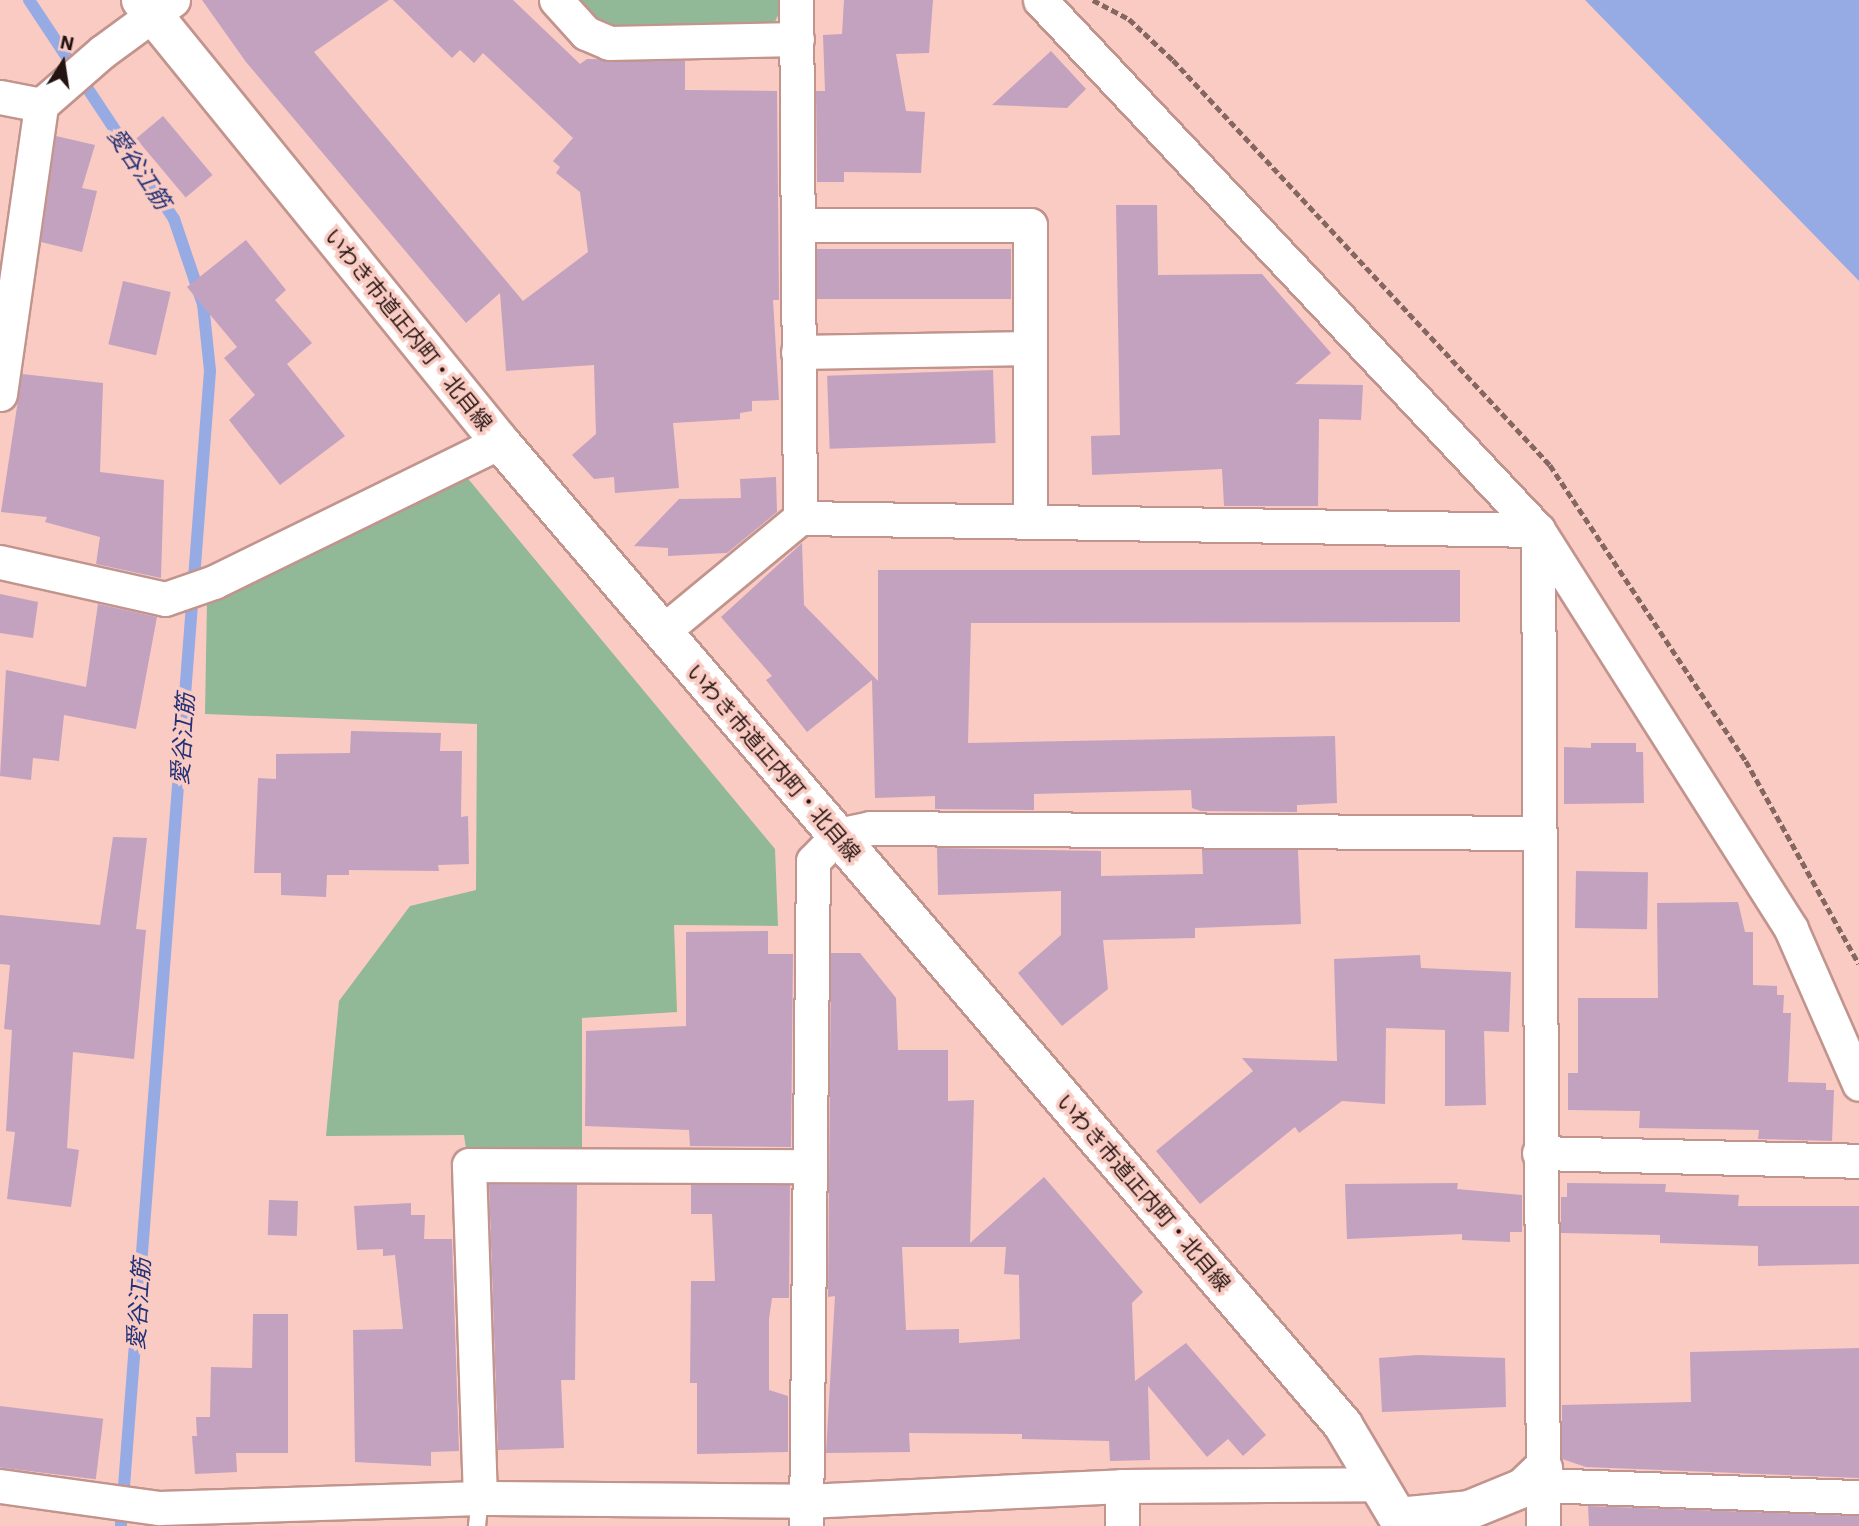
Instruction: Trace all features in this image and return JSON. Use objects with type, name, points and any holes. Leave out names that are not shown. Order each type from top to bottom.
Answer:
[{"type":"street","points":[[556,0],[586,33],[609,43],[797,39]]},
{"type":"street","points":[[796,0],[800,519]]},
{"type":"street","points":[[1040,0],[1538,530],[1791,929],[1859,1084]]},
{"type":"street","points":[[0,394],[49,97],[156,5]]},
{"type":"street","name":"いわき市道正内町・北目線","points":[[156,5],[499,442],[1343,1425],[1401,1521]]},
{"type":"street","points":[[0,97],[49,97]]},
{"type":"street","points":[[798,225],[1030,225],[1030,522]]},
{"type":"street","points":[[798,352],[1030,348]]},
{"type":"street","points":[[0,562],[165,598],[214,582],[499,442]]},
{"type":"street","points":[[662,632],[800,519],[1538,530]]},
{"type":"street","points":[[1538,530],[1536,833],[1543,1526]]},
{"type":"street","points":[[806,1514],[806,1166],[813,861],[838,835],[870,828],[1536,833]]},
{"type":"street","points":[[1539,1153],[1859,1161]]},
{"type":"street","points":[[479,1512],[469,1166],[806,1166]]},
{"type":"street","points":[[1401,1521],[1469,1510],[1523,1488],[1542,1477],[1859,1497]]},
{"type":"street","points":[[0,1486],[99,1501],[152,1513],[806,1514],[1122,1486],[1378,1484]]},
{"type":"street","points":[[1122,1486],[1122,1526]]},
{"type":"green space","points":[[572,0],[780,0],[780,11],[774,24],[605,29]]},
{"type":"green space","points":[[460,469],[775,849],[778,926],[674,925],[677,1012],[582,1018],[582,1149],[466,1149],[464,1135],[326,1136],[339,1001],[410,906],[476,890],[477,724],[205,714],[207,600]]},
{"type":"water","points":[[1585,0],[1859,0],[1859,281]]},
{"type":"building","points":[[202,0],[389,0],[314,52],[523,301],[588,252],[580,192],[556,173],[560,167],[553,161],[573,138],[483,53],[474,63],[460,50],[452,58],[393,0],[513,0],[580,64],[587,59],[685,61],[685,90],[777,91],[779,300],[773,300],[779,400],[752,401],[752,411],[740,413],[740,419],[673,423],[679,488],[615,493],[614,477],[594,479],[572,455],[596,434],[594,365],[506,371],[500,293],[466,323],[246,62]]},
{"type":"building","points":[[844,0],[933,0],[929,53],[896,54],[906,111],[925,112],[921,173],[844,172],[844,182],[817,182],[816,91],[825,91],[823,35],[842,34]]},
{"type":"building","points":[[1051,51],[1086,89],[1067,108],[992,105]]},
{"type":"building","points":[[163,116],[212,175],[186,197],[136,138]]},
{"type":"building","points":[[56,136],[95,145],[82,188],[97,191],[82,252],[41,242]]},
{"type":"building","points":[[1116,205],[1157,205],[1158,275],[1262,274],[1331,353],[1295,384],[1363,385],[1361,420],[1319,419],[1318,506],[1224,506],[1222,469],[1092,475],[1091,436],[1120,435]]},
{"type":"building","points":[[246,240],[286,290],[275,300],[312,343],[287,364],[345,436],[280,485],[229,420],[255,395],[224,358],[237,347],[187,287]]},
{"type":"building","points":[[817,249],[1011,249],[1011,299],[817,299]]},
{"type":"building","points":[[123,281],[171,292],[156,355],[108,344]]},
{"type":"building","points":[[993,370],[996,443],[830,449],[827,376]]},
{"type":"building","points":[[22,374],[103,383],[100,472],[164,480],[161,578],[96,564],[100,537],[45,522],[47,517],[1,512]]},
{"type":"building","points":[[776,477],[777,512],[727,553],[668,556],[668,548],[634,546],[679,499],[741,498],[740,479]]},
{"type":"building","points":[[802,543],[804,605],[878,681],[878,570],[1460,570],[1460,622],[971,623],[968,743],[1335,736],[1337,803],[1297,805],[1297,812],[1201,811],[1192,808],[1191,790],[1034,794],[1034,810],[935,809],[935,796],[875,798],[872,680],[807,732],[766,680],[772,676],[721,617]]},
{"type":"building","points":[[0,594],[38,602],[33,638],[0,633]]},
{"type":"building","points":[[98,604],[157,617],[136,729],[64,715],[59,761],[33,758],[31,780],[0,776],[6,670],[86,687]]},
{"type":"building","points":[[351,731],[441,733],[440,751],[462,751],[461,817],[468,816],[469,864],[438,865],[439,871],[349,870],[349,875],[327,875],[326,897],[281,895],[281,873],[254,873],[258,778],[276,779],[276,754],[350,753]]},
{"type":"building","points":[[1591,743],[1636,743],[1636,752],[1643,752],[1644,803],[1564,804],[1564,747],[1591,748]]},
{"type":"building","points":[[113,837],[147,838],[136,929],[146,930],[134,1059],[73,1052],[67,1148],[79,1150],[71,1207],[7,1199],[15,1132],[6,1131],[12,1030],[4,1029],[10,965],[0,964],[0,915],[100,925]]},
{"type":"building","points":[[937,848],[1101,851],[1101,876],[1203,874],[1202,850],[1298,850],[1301,924],[1195,928],[1195,938],[1103,940],[1108,989],[1062,1026],[1018,973],[1061,935],[1061,891],[938,895]]},
{"type":"building","points":[[1576,871],[1648,872],[1647,929],[1575,928]]},
{"type":"building","points":[[1738,902],[1745,932],[1753,932],[1753,985],[1777,986],[1777,995],[1784,995],[1783,1013],[1791,1013],[1788,1082],[1826,1083],[1826,1090],[1834,1090],[1832,1141],[1758,1139],[1759,1130],[1639,1128],[1640,1111],[1568,1110],[1568,1073],[1578,1073],[1578,998],[1658,998],[1657,903]]},
{"type":"building","points":[[768,931],[768,954],[793,954],[791,1147],[690,1146],[689,1130],[585,1126],[586,1031],[686,1026],[686,932]]},
{"type":"building","points":[[831,953],[860,953],[896,998],[898,1050],[948,1050],[948,1101],[974,1100],[970,1243],[1044,1177],[1143,1292],[1132,1303],[1135,1381],[1186,1343],[1266,1435],[1243,1456],[1228,1439],[1207,1457],[1148,1386],[1150,1460],[1110,1461],[1109,1441],[1022,1439],[1022,1434],[909,1433],[910,1452],[826,1453],[835,1296],[828,1297]],"holes":[[[902,1247],[1006,1247],[1004,1274],[1019,1275],[1020,1339],[959,1343],[959,1329],[906,1330]]]},
{"type":"building","points":[[1420,955],[1421,968],[1511,972],[1509,1032],[1484,1031],[1486,1105],[1445,1106],[1445,1030],[1386,1028],[1385,1104],[1342,1101],[1299,1133],[1295,1127],[1200,1204],[1156,1151],[1253,1071],[1242,1058],[1337,1061],[1334,959]]},
{"type":"building","points":[[1458,1183],[1457,1189],[1522,1195],[1522,1232],[1510,1232],[1510,1242],[1462,1240],[1462,1234],[1347,1239],[1345,1184]]},
{"type":"building","points":[[1567,1183],[1666,1184],[1665,1192],[1739,1195],[1738,1206],[1859,1206],[1859,1264],[1758,1266],[1758,1246],[1660,1243],[1660,1235],[1561,1233],[1561,1197],[1567,1197]]},
{"type":"building","points":[[489,1184],[577,1185],[575,1380],[561,1380],[564,1448],[498,1450]]},
{"type":"building","points":[[691,1185],[790,1185],[789,1298],[772,1298],[769,1319],[769,1390],[788,1396],[788,1452],[697,1454],[697,1383],[690,1383],[691,1281],[715,1281],[712,1214],[691,1214]]},
{"type":"building","points":[[269,1200],[298,1201],[297,1236],[268,1235]]},
{"type":"building","points":[[411,1203],[411,1215],[425,1215],[424,1239],[452,1239],[459,1451],[431,1452],[431,1466],[355,1462],[353,1330],[403,1329],[395,1255],[383,1256],[383,1249],[357,1250],[354,1206]]},
{"type":"building","points":[[253,1314],[288,1314],[288,1453],[236,1453],[237,1472],[195,1474],[192,1436],[197,1436],[196,1417],[210,1417],[211,1367],[252,1368]]},
{"type":"building","points":[[1859,1348],[1859,1478],[1586,1467],[1562,1459],[1562,1405],[1691,1402],[1690,1352]]},
{"type":"building","points":[[1418,1355],[1505,1358],[1506,1407],[1382,1412],[1379,1358]]},
{"type":"building","points":[[0,1406],[103,1419],[96,1479],[0,1467]]},
{"type":"building","points":[[1588,1506],[1859,1516],[1859,1526],[1589,1526]]},
{"type":"waterway","name":"愛谷江筋","points":[[29,0],[174,219],[203,304],[210,371],[121,1526]]}]
